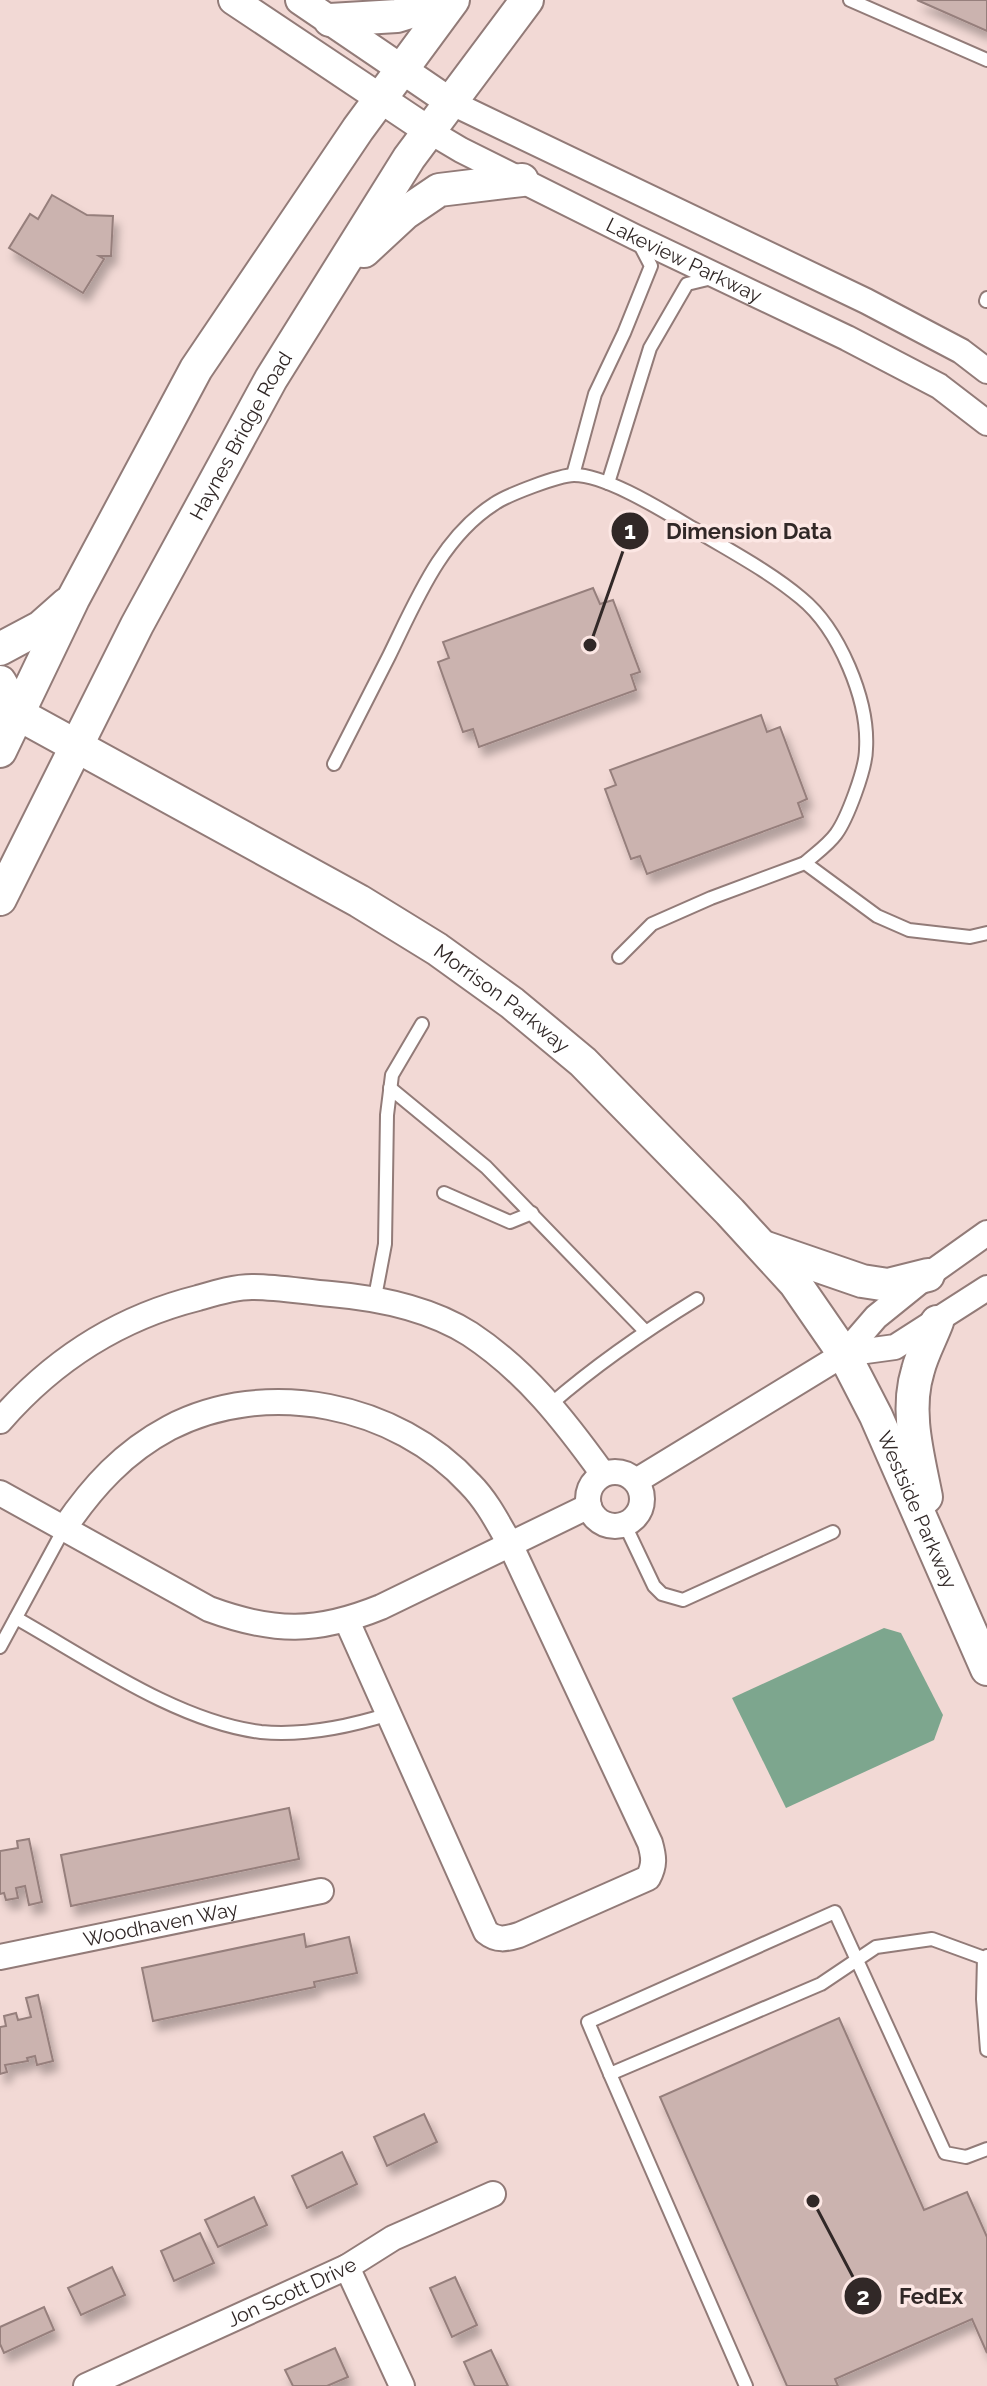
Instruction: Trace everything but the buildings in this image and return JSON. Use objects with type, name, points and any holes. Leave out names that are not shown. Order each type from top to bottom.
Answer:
[{"type":"main road","points":[[330,20],[397,16],[451,0]]},
{"type":"main road","points":[[0,751],[9,714],[196,369],[379,99],[451,0]]},
{"type":"main road","name":"Haynes Bridge Road","points":[[0,899],[137,625],[260,399],[325,290],[429,131],[527,0]]},
{"type":"main road","points":[[325,290],[380,234],[439,190],[522,180]]},
{"type":"main road","points":[[0,649],[41,627],[73,599]]},
{"type":"main road","points":[[0,682],[9,714],[77,747]]},
{"type":"main road","name":"Morrison Parkway","points":[[77,747],[359,901],[437,949],[512,1003],[583,1062],[762,1247],[795,1283],[844,1354]]},
{"type":"main road","points":[[762,1247],[862,1281],[888,1285],[928,1275]]},
{"type":"main road","points":[[937,1322],[917,1371],[913,1433],[939,1559]]},
{"type":"main road","name":"Westside Parkway","points":[[844,1354],[876,1416],[987,1669]]},
{"type":"street","name":"Lakeview Parkway","points":[[233,0],[379,99],[461,150],[847,338],[939,386],[987,423]]},
{"type":"street","points":[[300,0],[450,102]]},
{"type":"street","name":"Lakeview Parkway","points":[[450,102],[852,294],[961,351],[987,371]]},
{"type":"street","points":[[636,1481],[844,1354],[876,1317],[987,1233]]},
{"type":"street","points":[[0,1421],[62,1361],[96,1337],[179,1302],[250,1287],[375,1297],[467,1332],[508,1362],[551,1404],[603,1474]]},
{"type":"street","points":[[844,1354],[895,1347],[987,1288]]},
{"type":"street","points":[[65,1527],[91,1490],[143,1444],[198,1416],[236,1406],[276,1402],[315,1405],[354,1413],[390,1426],[420,1442],[470,1484],[492,1512],[510,1544],[650,1843],[654,1858],[648,1878],[519,1935],[504,1939],[492,1937],[486,1932],[347,1621]]},
{"type":"street","points":[[621,1472],[636,1481],[643,1497],[639,1514],[625,1525],[608,1525],[593,1515],[589,1506],[590,1488],[603,1474],[621,1472]]},
{"type":"street","points":[[0,1493],[209,1609],[233,1618],[294,1628],[347,1621],[589,1506]]},
{"type":"street","name":"Woodhaven Way","points":[[0,1957],[321,1891]]},
{"type":"street","name":"Jon Scott Drive","points":[[86,2386],[347,2267],[393,2238],[493,2194]]},
{"type":"street","points":[[347,2267],[402,2386]]},
{"type":"lane","points":[[850,0],[987,60]]},
{"type":"lane","points":[[573,475],[595,394],[651,266],[635,237]]},
{"type":"lane","points":[[608,483],[650,348],[687,284],[717,276]]},
{"type":"lane","points":[[334,764],[422,588],[454,539],[494,503],[536,485],[573,475],[608,483],[668,513],[758,567],[803,599],[830,628],[848,667],[863,711],[867,751],[851,805],[836,835],[805,863],[652,924],[619,957]]},
{"type":"lane","points":[[805,863],[877,916],[909,930],[970,937],[987,933]]},
{"type":"lane","points":[[375,1297],[385,1244],[392,1075],[422,1024]]},
{"type":"lane","points":[[390,1088],[486,1167],[645,1331]]},
{"type":"lane","points":[[444,1193],[510,1222],[532,1213]]},
{"type":"lane","points":[[551,1404],[587,1373],[645,1331],[697,1299]]},
{"type":"lane","points":[[625,1525],[654,1586],[662,1594],[683,1600],[833,1532]]},
{"type":"lane","points":[[0,1647],[65,1527]]},
{"type":"lane","points":[[16,1618],[178,1708],[237,1728],[295,1732],[341,1727],[389,1714]]},
{"type":"lane","points":[[746,2386],[588,2022],[835,1912],[945,2153],[966,2157],[987,2149]]},
{"type":"lane","points":[[610,2074],[821,1984],[876,1947],[932,1939],[985,1957],[983,2023],[987,2050]]},
{"type":"shaded area","points":[[884,1628],[901,1633],[943,1715],[934,1740],[786,1808],[732,1698]]},
{"type":"place","name":"Dimension Data","points":[[590,645]]},
{"type":"place","name":"FedEx","points":[[813,2201]]}]
